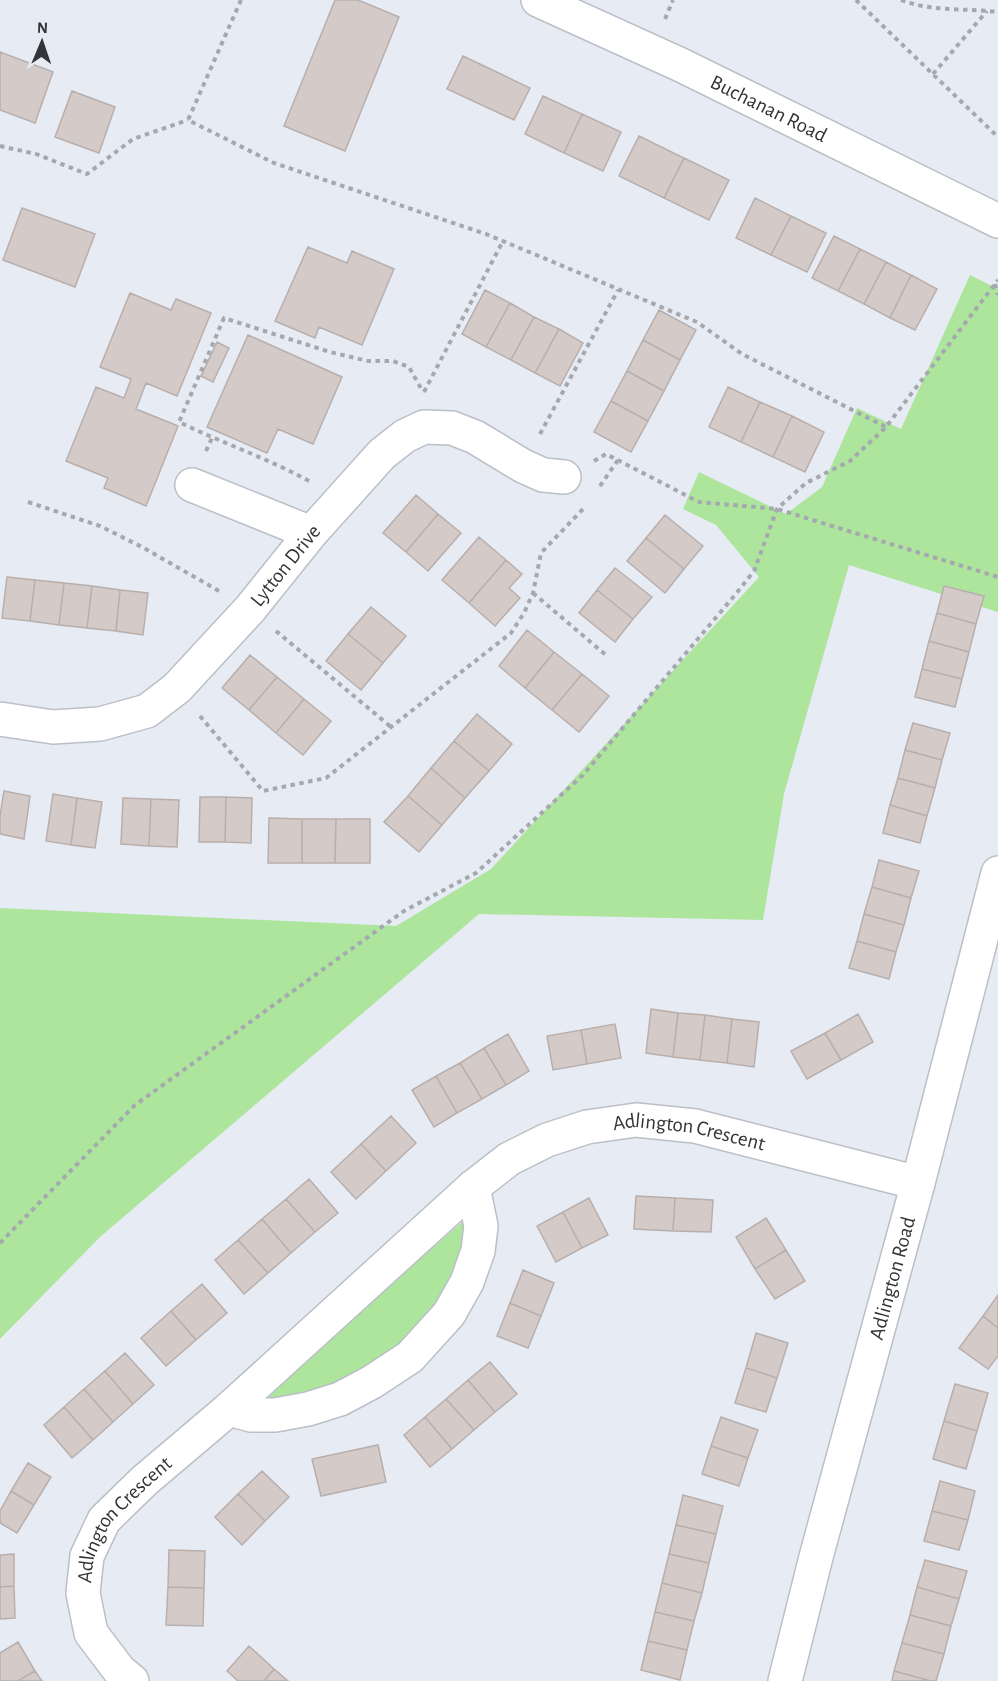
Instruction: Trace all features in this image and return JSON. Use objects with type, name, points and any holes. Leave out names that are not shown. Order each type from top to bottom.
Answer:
[{"type":"street","name":"Buchanan Road","points":[[538,0],[681,65],[998,221]]},
{"type":"street","name":"Lytton Drive","points":[[0,719],[53,727],[100,724],[147,711],[177,688],[250,609],[311,533],[382,454],[405,436],[424,428],[452,428],[475,437],[543,476],[564,477]]},
{"type":"street","points":[[192,484],[311,533]]},
{"type":"street","name":"Adlington Road","points":[[785,1681],[998,873]]},
{"type":"street","name":"Adlington Crescent","points":[[132,1681],[119,1670],[91,1633],[83,1593],[87,1556],[104,1520],[144,1481],[229,1409],[473,1187],[509,1159],[547,1140],[586,1126],[636,1119],[695,1126],[918,1183]]},
{"type":"street","points":[[229,1409],[251,1414],[275,1415],[308,1409],[340,1399],[372,1382],[410,1357],[449,1314],[467,1282],[478,1251],[481,1226],[473,1187]]},
{"type":"path","points":[[188,120],[241,0]]},
{"type":"path","points":[[856,0],[998,137]]},
{"type":"path","points":[[901,0],[910,4],[941,9],[998,12]]},
{"type":"path","points":[[933,74],[987,11]]},
{"type":"path","points":[[0,146],[36,154],[87,174],[133,139],[188,120],[274,163],[486,234],[697,322],[742,354],[886,427]]},
{"type":"path","points":[[338,503],[314,483],[283,467],[179,422],[224,318],[330,352],[368,361],[393,361],[409,367],[423,393],[503,242]]},
{"type":"path","points":[[0,1244],[135,1105],[404,911],[476,873],[583,775],[754,571],[777,509],[806,483],[850,461],[886,427],[998,280]]},
{"type":"path","points":[[995,284],[998,295]]},
{"type":"path","points":[[523,466],[618,290]]},
{"type":"path","points":[[564,477],[606,454],[699,502],[777,509],[998,577]]},
{"type":"path","points":[[594,494],[618,460]]},
{"type":"path","points":[[28,502],[100,526],[142,547],[250,609],[391,727]]},
{"type":"path","points":[[177,688],[263,791],[326,778],[511,633],[533,593],[541,553],[588,502]]},
{"type":"path","points":[[533,593],[607,656]]},
{"type":"green space","points":[[970,275],[998,289],[998,612],[849,565],[784,794],[763,920],[479,914],[100,1237],[0,1339],[0,908],[396,926],[491,869],[759,577],[716,525],[683,509],[699,472],[786,514],[822,487],[857,408],[901,429]]},
{"type":"green space","points":[[462,1222],[473,1231],[461,1266],[428,1320],[372,1373],[275,1403],[266,1395]]},
{"type":"building","points":[[335,0],[358,0],[399,17],[345,151],[284,126]]},
{"type":"building","points":[[0,52],[53,72],[35,123],[0,110]]},
{"type":"building","points":[[463,56],[530,88],[514,120],[447,89]]},
{"type":"building","points":[[72,91],[115,107],[99,153],[55,137]]},
{"type":"building","points":[[543,96],[582,114],[564,153],[525,134]]},
{"type":"building","points":[[582,114],[621,132],[603,171],[564,153]]},
{"type":"building","points":[[639,136],[684,158],[664,198],[619,176]]},
{"type":"building","points":[[684,158],[729,180],[709,220],[664,198]]},
{"type":"building","points":[[755,198],[791,216],[771,255],[736,238]]},
{"type":"building","points":[[22,208],[95,234],[75,287],[3,260]]},
{"type":"building","points":[[791,216],[826,233],[807,272],[771,255]]},
{"type":"building","points":[[834,236],[860,249],[838,291],[812,278]]},
{"type":"building","points":[[308,247],[347,263],[352,251],[394,269],[362,345],[319,327],[315,338],[275,321]]},
{"type":"building","points":[[860,249],[886,262],[864,304],[838,291]]},
{"type":"building","points":[[886,262],[911,275],[890,318],[864,304]]},
{"type":"building","points":[[911,275],[937,289],[915,330],[890,318]]},
{"type":"building","points":[[485,290],[510,303],[486,347],[462,334]]},
{"type":"building","points":[[130,293],[171,310],[176,299],[211,313],[177,396],[146,383],[136,409],[178,426],[146,506],[104,488],[108,478],[66,461],[96,387],[124,398],[131,379],[100,367]]},
{"type":"building","points":[[510,303],[534,317],[511,360],[486,347]]},
{"type":"building","points":[[659,310],[696,330],[680,360],[643,340]]},
{"type":"building","points":[[534,317],[559,329],[535,373],[511,360]]},
{"type":"building","points":[[559,329],[583,343],[560,386],[535,373]]},
{"type":"building","points":[[248,335],[342,377],[313,444],[278,429],[267,453],[207,427]]},
{"type":"building","points":[[643,340],[680,360],[664,391],[627,371]]},
{"type":"building","points":[[217,342],[229,348],[213,382],[201,376]]},
{"type":"building","points":[[627,371],[664,391],[648,421],[611,401]]},
{"type":"building","points":[[728,387],[760,402],[741,442],[709,427]]},
{"type":"building","points":[[611,401],[648,421],[631,452],[594,432]]},
{"type":"building","points":[[760,402],[792,416],[773,457],[741,442]]},
{"type":"building","points":[[792,416],[824,432],[805,472],[773,457]]},
{"type":"building","points":[[416,495],[438,514],[406,552],[383,533]]},
{"type":"building","points":[[438,514],[461,533],[428,571],[406,552]]},
{"type":"building","points":[[665,515],[703,546],[684,569],[646,538]]},
{"type":"building","points":[[479,537],[506,560],[469,603],[442,580]]},
{"type":"building","points":[[646,538],[684,569],[665,593],[627,561]]},
{"type":"building","points":[[506,560],[522,574],[509,588],[520,598],[495,626],[469,603]]},
{"type":"building","points":[[615,568],[652,597],[633,619],[597,590]]},
{"type":"building","points":[[7,577],[35,580],[30,621],[2,618]]},
{"type":"building","points":[[35,580],[64,583],[59,625],[30,621]]},
{"type":"building","points":[[64,583],[92,586],[87,628],[59,625]]},
{"type":"building","points":[[92,586],[120,590],[116,631],[87,628]]},
{"type":"building","points":[[944,586],[984,596],[976,624],[937,613]]},
{"type":"building","points":[[120,590],[148,593],[143,635],[116,631]]},
{"type":"building","points":[[597,590],[633,619],[615,642],[579,613]]},
{"type":"building","points":[[371,607],[406,636],[383,663],[348,634]]},
{"type":"building","points":[[937,613],[976,624],[969,652],[929,641]]},
{"type":"building","points":[[527,630],[554,652],[525,688],[499,666]]},
{"type":"building","points":[[348,634],[383,663],[361,690],[326,661]]},
{"type":"building","points":[[929,641],[969,652],[962,679],[922,669]]},
{"type":"building","points":[[554,652],[582,674],[552,710],[525,688]]},
{"type":"building","points":[[250,655],[277,677],[249,710],[222,688]]},
{"type":"building","points":[[922,669],[962,679],[955,707],[915,697]]},
{"type":"building","points":[[582,674],[609,696],[579,732],[552,710]]},
{"type":"building","points":[[277,677],[304,699],[276,733],[249,710]]},
{"type":"building","points":[[304,699],[331,721],[303,755],[276,733]]},
{"type":"building","points":[[477,714],[512,744],[489,771],[454,741]]},
{"type":"building","points":[[913,723],[950,733],[942,760],[905,750]]},
{"type":"building","points":[[454,741],[489,771],[465,798],[431,768]]},
{"type":"building","points":[[905,750],[942,760],[935,788],[898,778]]},
{"type":"building","points":[[431,768],[465,798],[442,825],[408,796]]},
{"type":"building","points":[[898,778],[935,788],[927,816],[890,805]]},
{"type":"building","points":[[4,791],[30,796],[24,839],[0,834]]},
{"type":"building","points":[[53,794],[77,798],[71,845],[46,841]]},
{"type":"building","points":[[408,796],[442,825],[419,852],[384,822]]},
{"type":"building","points":[[200,797],[226,797],[225,842],[199,842]]},
{"type":"building","points":[[226,797],[252,798],[251,843],[225,842]]},
{"type":"building","points":[[77,798],[102,802],[95,848],[71,845]]},
{"type":"building","points":[[123,798],[151,799],[149,846],[121,844]]},
{"type":"building","points":[[151,799],[179,800],[177,847],[149,846]]},
{"type":"building","points":[[890,805],[927,816],[920,843],[883,833]]},
{"type":"building","points":[[269,818],[302,819],[302,863],[268,863]]},
{"type":"building","points":[[302,819],[336,819],[335,863],[302,863]]},
{"type":"building","points":[[336,819],[370,819],[370,863],[335,863]]},
{"type":"building","points":[[879,860],[919,871],[911,898],[872,887]]},
{"type":"building","points":[[872,887],[911,898],[904,925],[864,914]]},
{"type":"building","points":[[864,914],[904,925],[896,952],[857,941]]},
{"type":"building","points":[[857,941],[896,952],[889,979],[849,968]]},
{"type":"building","points":[[651,1009],[678,1013],[673,1057],[646,1053]]},
{"type":"building","points":[[678,1013],[705,1015],[700,1060],[673,1057]]},
{"type":"building","points":[[858,1014],[873,1042],[841,1060],[825,1033]]},
{"type":"building","points":[[705,1015],[732,1019],[727,1063],[700,1060]]},
{"type":"building","points":[[732,1019],[759,1022],[754,1067],[727,1063]]},
{"type":"building","points":[[615,1024],[621,1058],[587,1064],[581,1030]]},
{"type":"building","points":[[581,1030],[587,1064],[553,1070],[547,1036]]},
{"type":"building","points":[[825,1033],[841,1060],[807,1079],[791,1051]]},
{"type":"building","points":[[508,1034],[529,1071],[506,1085],[484,1048]]},
{"type":"building","points":[[484,1048],[506,1085],[482,1099],[460,1063]]},
{"type":"building","points":[[460,1063],[482,1099],[457,1113],[436,1076]]},
{"type":"building","points":[[436,1076],[457,1113],[434,1127],[412,1090]]},
{"type":"building","points":[[391,1116],[416,1143],[386,1171],[361,1144]]},
{"type":"building","points":[[361,1144],[386,1171],[356,1199],[331,1172]]},
{"type":"building","points":[[309,1179],[338,1213],[315,1232],[286,1199]]},
{"type":"building","points":[[636,1196],[675,1198],[673,1231],[634,1229]]},
{"type":"building","points":[[589,1198],[608,1235],[582,1248],[563,1212]]},
{"type":"building","points":[[675,1198],[713,1200],[711,1232],[673,1231]]},
{"type":"building","points":[[286,1199],[315,1232],[291,1253],[262,1219]]},
{"type":"building","points":[[563,1212],[582,1248],[556,1262],[537,1226]]},
{"type":"building","points":[[766,1218],[786,1250],[755,1269],[736,1237]]},
{"type":"building","points":[[262,1219],[291,1253],[268,1273],[238,1240]]},
{"type":"building","points":[[238,1240],[268,1273],[244,1294],[215,1260]]},
{"type":"building","points":[[786,1250],[805,1281],[775,1299],[755,1269]]},
{"type":"building","points":[[523,1270],[554,1283],[541,1316],[510,1303]]},
{"type":"building","points":[[202,1284],[227,1313],[196,1340],[171,1311]]},
{"type":"building","points":[[998,1295],[998,1328],[983,1316]]},
{"type":"building","points":[[510,1303],[541,1316],[528,1348],[497,1336]]},
{"type":"building","points":[[171,1311],[196,1340],[166,1366],[141,1338]]},
{"type":"building","points":[[983,1316],[998,1328],[998,1356],[988,1369],[959,1348]]},
{"type":"building","points":[[756,1333],[788,1343],[777,1378],[746,1368]]},
{"type":"building","points":[[125,1353],[154,1385],[133,1404],[105,1371]]},
{"type":"building","points":[[490,1362],[517,1394],[495,1412],[468,1380]]},
{"type":"building","points":[[746,1368],[777,1378],[766,1412],[735,1403]]},
{"type":"building","points":[[105,1371],[133,1404],[113,1422],[84,1389]]},
{"type":"building","points":[[468,1380],[495,1412],[474,1430],[446,1399]]},
{"type":"building","points":[[955,1384],[988,1393],[977,1431],[944,1421]]},
{"type":"building","points":[[84,1389],[113,1422],[93,1440],[64,1407]]},
{"type":"building","points":[[446,1399],[474,1430],[452,1449],[425,1417]]},
{"type":"building","points":[[64,1407],[93,1440],[72,1458],[44,1425]]},
{"type":"building","points":[[425,1417],[452,1449],[430,1467],[404,1435]]},
{"type":"building","points":[[721,1417],[758,1430],[748,1458],[711,1446]]},
{"type":"building","points":[[944,1421],[977,1431],[966,1469],[933,1459]]},
{"type":"building","points":[[378,1445],[386,1482],[321,1496],[312,1459]]},
{"type":"building","points":[[711,1446],[748,1458],[739,1486],[702,1474]]},
{"type":"building","points":[[28,1463],[51,1477],[34,1505],[11,1491]]},
{"type":"building","points":[[262,1471],[289,1497],[265,1521],[238,1494]]},
{"type":"building","points":[[940,1481],[975,1491],[968,1520],[932,1511]]},
{"type":"building","points":[[11,1491],[34,1505],[17,1533],[0,1523],[0,1511]]},
{"type":"building","points":[[238,1494],[265,1521],[242,1545],[215,1517]]},
{"type":"building","points":[[683,1495],[723,1506],[716,1534],[676,1525]]},
{"type":"building","points":[[932,1511],[968,1520],[959,1550],[924,1541]]},
{"type":"building","points":[[676,1525],[716,1534],[709,1563],[669,1554]]},
{"type":"building","points":[[169,1550],[205,1551],[204,1588],[168,1587]]},
{"type":"building","points":[[14,1554],[14,1586],[0,1587],[0,1555]]},
{"type":"building","points":[[669,1554],[709,1563],[702,1593],[662,1583]]},
{"type":"building","points":[[925,1560],[967,1571],[959,1599],[917,1587]]},
{"type":"building","points":[[662,1583],[702,1593],[694,1621],[655,1612]]},
{"type":"building","points":[[14,1586],[15,1618],[0,1619],[0,1587]]},
{"type":"building","points":[[168,1587],[204,1588],[203,1626],[166,1625]]},
{"type":"building","points":[[917,1587],[959,1599],[951,1626],[910,1615]]},
{"type":"building","points":[[655,1612],[694,1621],[687,1650],[648,1641]]},
{"type":"building","points":[[910,1615],[951,1626],[944,1654],[902,1643]]},
{"type":"building","points":[[648,1641],[687,1650],[680,1680],[641,1670]]},
{"type":"building","points":[[18,1642],[35,1671],[18,1681],[0,1681],[0,1653]]},
{"type":"building","points":[[902,1643],[944,1654],[936,1681],[894,1671]]},
{"type":"building","points":[[249,1646],[274,1669],[264,1681],[238,1681],[227,1671]]},
{"type":"building","points":[[274,1669],[288,1681],[264,1681]]},
{"type":"building","points":[[35,1671],[42,1681],[18,1681]]},
{"type":"building","points":[[894,1671],[931,1681],[892,1681]]}]
